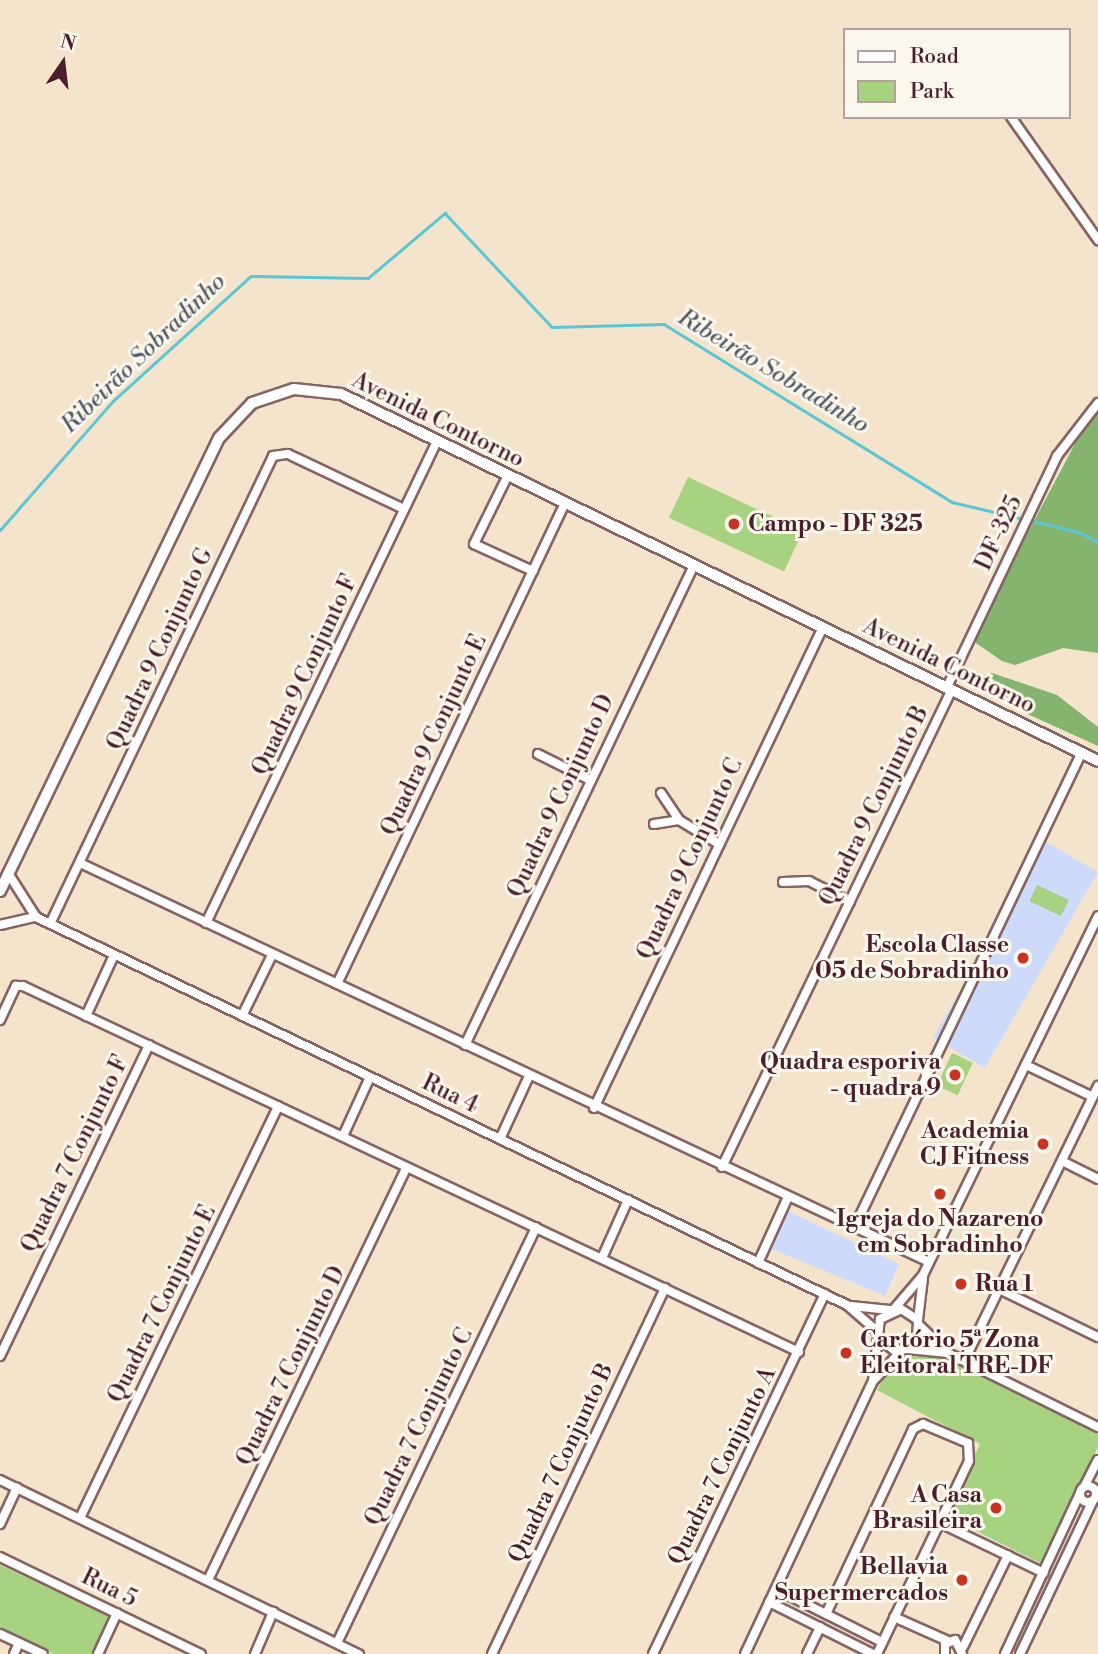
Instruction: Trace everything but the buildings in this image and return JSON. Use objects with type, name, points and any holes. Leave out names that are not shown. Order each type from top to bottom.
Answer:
[{"type":"main road","name":"Avenida Contorno","points":[[0,891],[209,454],[232,419],[265,397],[312,387],[341,394],[1098,761]]},
{"type":"street","points":[[1013,119],[1098,240]]},
{"type":"street","name":"DF-325","points":[[950,688],[1066,440],[1098,403]]},
{"type":"street","name":"Quadra 9 Conjunto F","points":[[206,923],[438,441]]},
{"type":"street","name":"Quadra 9 Conjunto G","points":[[50,924],[277,452],[404,509]]},
{"type":"street","points":[[508,475],[474,544],[533,571]]},
{"type":"street","name":"Quadra 9 Conjunto E","points":[[337,984],[565,503]]},
{"type":"street","name":"Quadra 9 Conjunto D","points":[[465,1045],[694,565]]},
{"type":"street","name":"Quadra 9 Conjunto C","points":[[594,1108],[823,627]]},
{"type":"street","name":"Quadra 9 Conjunto B","points":[[722,1167],[950,688]]},
{"type":"street","points":[[854,1228],[1082,752]]},
{"type":"street","points":[[538,754],[590,780]]},
{"type":"street","points":[[661,793],[679,820],[719,844]]},
{"type":"street","points":[[654,824],[679,820]]},
{"type":"street","points":[[80,863],[787,1199],[929,1262]]},
{"type":"street","points":[[0,925],[36,917],[8,873]]},
{"type":"street","points":[[783,882],[809,881],[850,902]]},
{"type":"street","points":[[744,1654],[873,1381],[879,1335],[892,1310],[923,1275],[1098,916]]},
{"type":"street","name":"Rua 4","points":[[36,917],[847,1305]]},
{"type":"street","points":[[86,1016],[114,955]]},
{"type":"street","points":[[242,1016],[272,955]]},
{"type":"street","points":[[0,1020],[16,986],[149,1045],[799,1352]]},
{"type":"street","name":"Quadra 7 Conjunto F","points":[[0,1356],[149,1045]]},
{"type":"street","points":[[1026,1065],[1093,1097]]},
{"type":"street","points":[[500,1139],[529,1076]]},
{"type":"street","points":[[343,1136],[370,1077]]},
{"type":"street","points":[[964,1361],[1098,1086]]},
{"type":"street","name":"Quadra 7 Conjunto E","points":[[80,1518],[278,1106]]},
{"type":"street","points":[[1062,1161],[1098,1179]]},
{"type":"street","name":"Quadra 7 Conjunto D","points":[[208,1580],[407,1167]]},
{"type":"street","points":[[758,1263],[787,1199]]},
{"type":"street","points":[[602,1258],[628,1200]]},
{"type":"street","name":"Quadra 7 Conjunto C","points":[[337,1643],[536,1227]]},
{"type":"street","points":[[873,1381],[904,1350],[919,1323],[923,1275]]},
{"type":"street","name":"Quadra 7 Conjunto B","points":[[492,1654],[665,1288]]},
{"type":"street","points":[[999,1289],[1098,1337]]},
{"type":"street","name":"Quadra 7 Conjunto A","points":[[653,1654],[825,1294]]},
{"type":"street","points":[[847,1305],[892,1310],[919,1323],[948,1353],[1098,1425]]},
{"type":"street","points":[[847,1305],[879,1335],[904,1350],[948,1353]]},
{"type":"street","points":[[769,1602],[875,1654],[973,1452],[968,1443],[923,1423],[913,1429],[825,1614]]},
{"type":"street","points":[[1008,1652],[1014,1634],[1098,1460]]},
{"type":"street","points":[[0,1480],[359,1654]]},
{"type":"street","points":[[0,1524],[17,1488]]},
{"type":"street","points":[[1020,1654],[1096,1495],[1082,1490]]},
{"type":"street","points":[[940,1523],[1044,1573]]},
{"type":"street","points":[[894,1617],[963,1650],[1009,1555]]},
{"type":"street","name":"Rua 5","points":[[0,1557],[201,1654]]},
{"type":"street","points":[[776,1589],[882,1642]]},
{"type":"street","points":[[796,1615],[803,1602]]},
{"type":"street","points":[[255,1654],[273,1612]]},
{"type":"street","points":[[99,1654],[117,1613]]},
{"type":"street","points":[[807,1654],[820,1627]]},
{"type":"street","points":[[0,1634],[43,1654]]},
{"type":"street","points":[[859,1647],[866,1634]]},
{"type":"street","points":[[1014,1634],[1027,1640]]},
{"type":"street","points":[[945,1654],[948,1641]]},
{"type":"street","points":[[13,1654],[19,1643]]},
{"type":"shaded area","name":"Escola Classe 05 de Sobradinho","points":[[1046,842],[1098,872],[985,1068],[933,1038]]},
{"type":"shaded area","points":[[786,1210],[899,1264],[885,1296],[769,1248]]},
{"type":"green space","points":[[1098,412],[1098,653],[1063,648],[1015,665],[1002,661],[973,641],[976,630],[1085,425]]},
{"type":"green space","name":"Campo - DF 325","points":[[688,477],[803,531],[784,571],[669,518]]},
{"type":"green space","points":[[992,673],[1057,695],[1098,727],[1098,746],[997,700],[978,684],[978,677]]},
{"type":"green space","points":[[1037,885],[1069,900],[1061,916],[1029,901]]},
{"type":"green space","name":"Quadra esporiva - quadra 9","points":[[952,1053],[973,1063],[958,1095],[937,1086]]},
{"type":"green space","points":[[908,1352],[944,1353],[1098,1432],[1098,1447],[1042,1564],[946,1516],[980,1444],[877,1390],[893,1362]]},
{"type":"green space","points":[[0,1565],[111,1617],[93,1654],[54,1654],[0,1629]]},
{"type":"waterway","name":"Ribeirão Sobradinho","points":[[0,530],[113,401],[251,276],[368,278],[445,213],[552,327],[664,324],[952,502],[1079,532],[1098,542]]},
{"type":"place","name":"Campo - DF 325","points":[[734,524]]},
{"type":"place","name":"Escola Classe 05 de Sobradinho","points":[[1023,958]]},
{"type":"place","name":"Quadra esporiva - quadra 9","points":[[955,1075]]},
{"type":"place","name":"Academia CJ Fitness","points":[[1043,1144]]},
{"type":"place","name":"Igreja do Nazareno em Sobradinho","points":[[940,1194]]},
{"type":"place","name":"Rua 1","points":[[961,1284]]},
{"type":"place","name":"Cartório 5ª Zona Eleitoral TRE-DF","points":[[846,1353]]},
{"type":"place","name":"A Casa Brasileira","points":[[996,1508]]},
{"type":"place","name":"Bellavia Supermercados","points":[[962,1580]]}]
